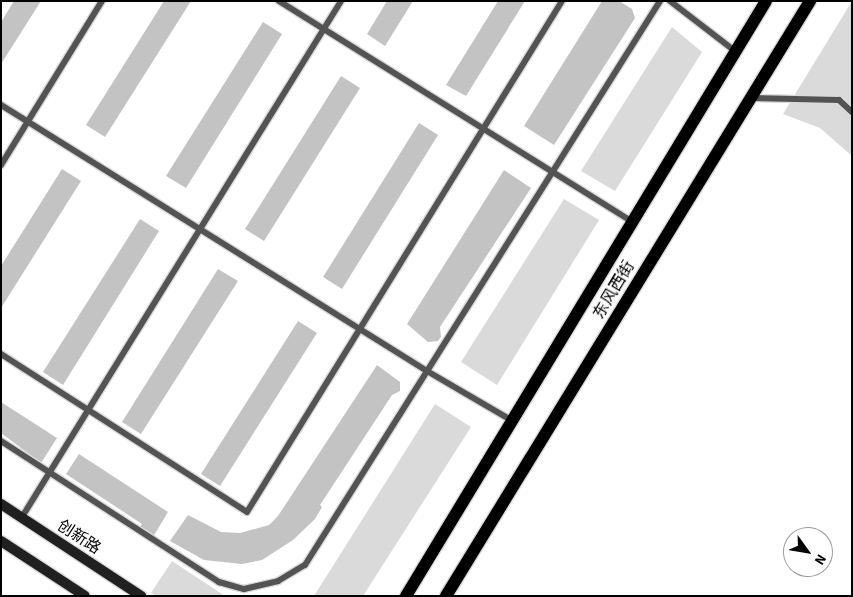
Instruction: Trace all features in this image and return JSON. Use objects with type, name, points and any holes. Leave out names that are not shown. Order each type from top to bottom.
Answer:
[{"type":"main road","name":"东风西街","points":[[406,596],[631,221],[766,1]]},
{"type":"main road","name":"东风西街","points":[[446,596],[810,1]]},
{"type":"main road","name":"创新路","points":[[1,504],[141,596]]},
{"type":"main road","points":[[1,541],[85,596]]},
{"type":"lane","points":[[1,164],[102,1]]},
{"type":"lane","points":[[279,1],[631,221]]},
{"type":"lane","points":[[22,517],[340,1]]},
{"type":"lane","points":[[1,354],[247,512],[562,1]]},
{"type":"lane","points":[[1,442],[219,582],[244,589],[278,581],[305,565],[660,1]]},
{"type":"lane","points":[[670,1],[735,51]]},
{"type":"lane","points":[[750,98],[839,100],[852,112]]},
{"type":"lane","points":[[1,106],[427,371],[511,420]]},
{"type":"shaded area","points":[[852,1],[852,156],[820,128],[783,114]]},
{"type":"shaded area","points":[[672,27],[702,52],[615,191],[581,171]]},
{"type":"shaded area","points":[[564,199],[599,220],[497,385],[461,362]]},
{"type":"shaded area","points":[[435,404],[471,427],[363,596],[314,596]]},
{"type":"shaded area","points":[[172,561],[225,596],[156,596],[151,593]]},
{"type":"building","points":[[14,1],[41,1],[1,64],[1,22]]},
{"type":"building","points":[[164,1],[191,1],[105,137],[86,125]]},
{"type":"building","points":[[387,1],[413,1],[385,46],[367,34]]},
{"type":"building","points":[[498,1],[525,1],[466,96],[446,85]]},
{"type":"building","points":[[602,1],[619,1],[632,9],[635,18],[554,145],[524,126]]},
{"type":"building","points":[[263,22],[282,34],[186,188],[166,176]]},
{"type":"building","points":[[341,76],[360,88],[264,241],[245,229]]},
{"type":"building","points":[[419,123],[438,135],[342,289],[323,277]]},
{"type":"building","points":[[62,169],[81,181],[1,308],[1,266]]},
{"type":"building","points":[[504,170],[531,188],[440,327],[441,337],[438,341],[428,342],[407,324]]},
{"type":"building","points":[[140,219],[159,231],[63,385],[43,372]]},
{"type":"building","points":[[218,269],[238,281],[141,434],[122,422]]},
{"type":"building","points":[[298,321],[317,333],[220,486],[201,474]]},
{"type":"building","points":[[377,365],[400,382],[400,391],[392,395],[320,505],[322,507],[315,519],[293,540],[262,560],[242,564],[204,560],[170,541],[188,515],[221,532],[240,533],[269,525],[278,516]]},
{"type":"building","points":[[1,402],[57,438],[41,463],[1,433]]},
{"type":"building","points":[[79,454],[168,512],[153,537],[139,528],[142,524],[66,474]]}]
